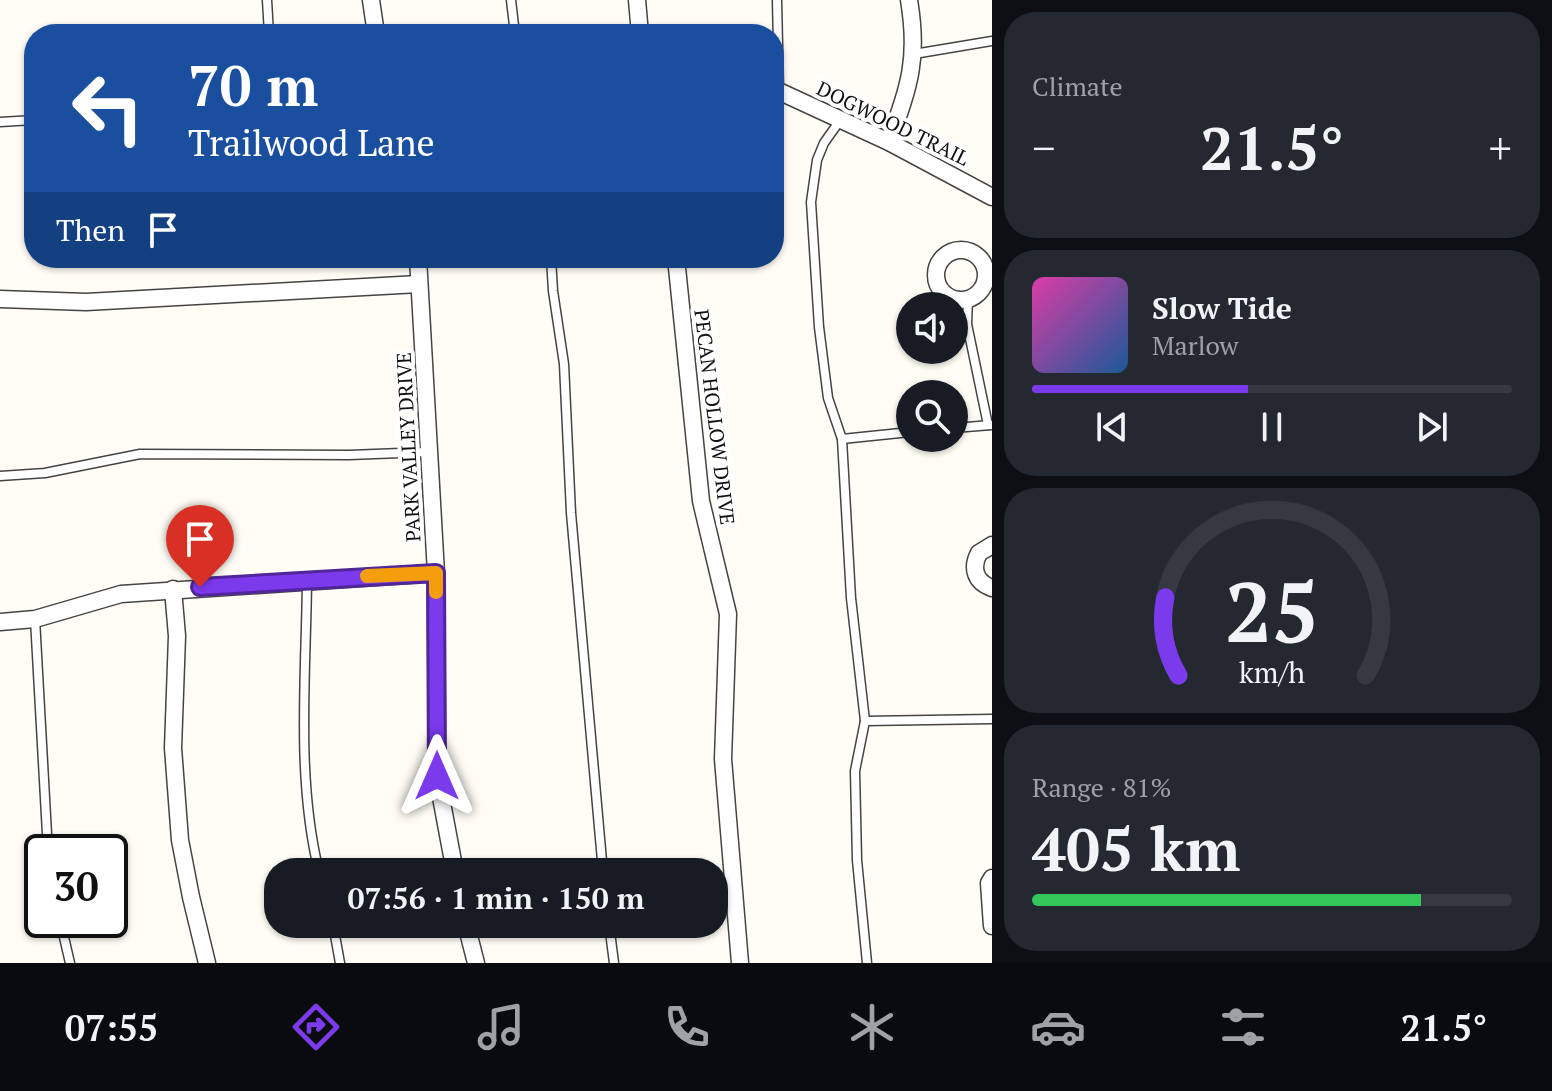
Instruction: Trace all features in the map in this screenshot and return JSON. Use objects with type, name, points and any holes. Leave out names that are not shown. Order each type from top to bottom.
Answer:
[{"type":"street","points":[[371,0],[375,24]]},
{"type":"street","points":[[637,0],[639,24]]},
{"type":"street","points":[[889,142],[906,94],[914,54],[909,0]]},
{"type":"street","name":"DOGWOOD TRAIL","points":[[784,93],[889,142],[992,197]]},
{"type":"street","points":[[980,259],[992,246]]},
{"type":"street","points":[[945,292],[940,288],[936,272],[939,264],[943,257],[958,250],[966,251],[980,259],[986,274],[985,282],[968,299]]},
{"type":"street","name":"PARK VALLEY DRIVE","points":[[418,268],[436,573],[437,776],[452,858]]},
{"type":"street","name":"PECAN HOLLOW DRIVE","points":[[677,268],[701,501],[728,614],[723,759],[740,963]]},
{"type":"street","points":[[0,299],[86,302],[419,284]]},
{"type":"street","points":[[992,545],[979,553],[974,566],[979,580],[992,588]]},
{"type":"street","points":[[0,622],[35,619],[121,594],[436,573]]},
{"type":"street","points":[[173,589],[177,636],[173,748],[180,840],[207,963]]},
{"type":"street","points":[[992,878],[989,883],[992,926]]},
{"type":"street","points":[[470,938],[476,963]]},
{"type":"lane","points":[[267,0],[268,24]]},
{"type":"lane","points":[[511,0],[514,24]]},
{"type":"lane","points":[[777,0],[777,24]]},
{"type":"lane","points":[[914,54],[992,41]]},
{"type":"lane","points":[[842,119],[824,143],[817,160],[811,202],[819,327],[828,398],[842,439],[851,598],[865,721],[855,771],[857,860],[867,963]]},
{"type":"lane","points":[[0,122],[24,121]]},
{"type":"lane","points":[[552,268],[564,364],[571,513],[602,858]]},
{"type":"lane","points":[[968,328],[990,425],[968,427]]},
{"type":"lane","points":[[842,439],[896,433]]},
{"type":"lane","points":[[0,476],[45,473],[140,454],[349,455],[427,452]]},
{"type":"lane","points":[[307,580],[306,774],[310,835],[316,858]]},
{"type":"lane","points":[[35,619],[47,834]]},
{"type":"lane","points":[[865,721],[992,719]]},
{"type":"lane","points":[[64,938],[70,963]]},
{"type":"lane","points":[[336,938],[340,963]]},
{"type":"lane","points":[[611,938],[614,963]]},
{"type":"slow traffic","points":[[367,576],[436,573],[436,592]]},
{"type":"route","points":[[200,587],[436,573],[437,776]]}]
